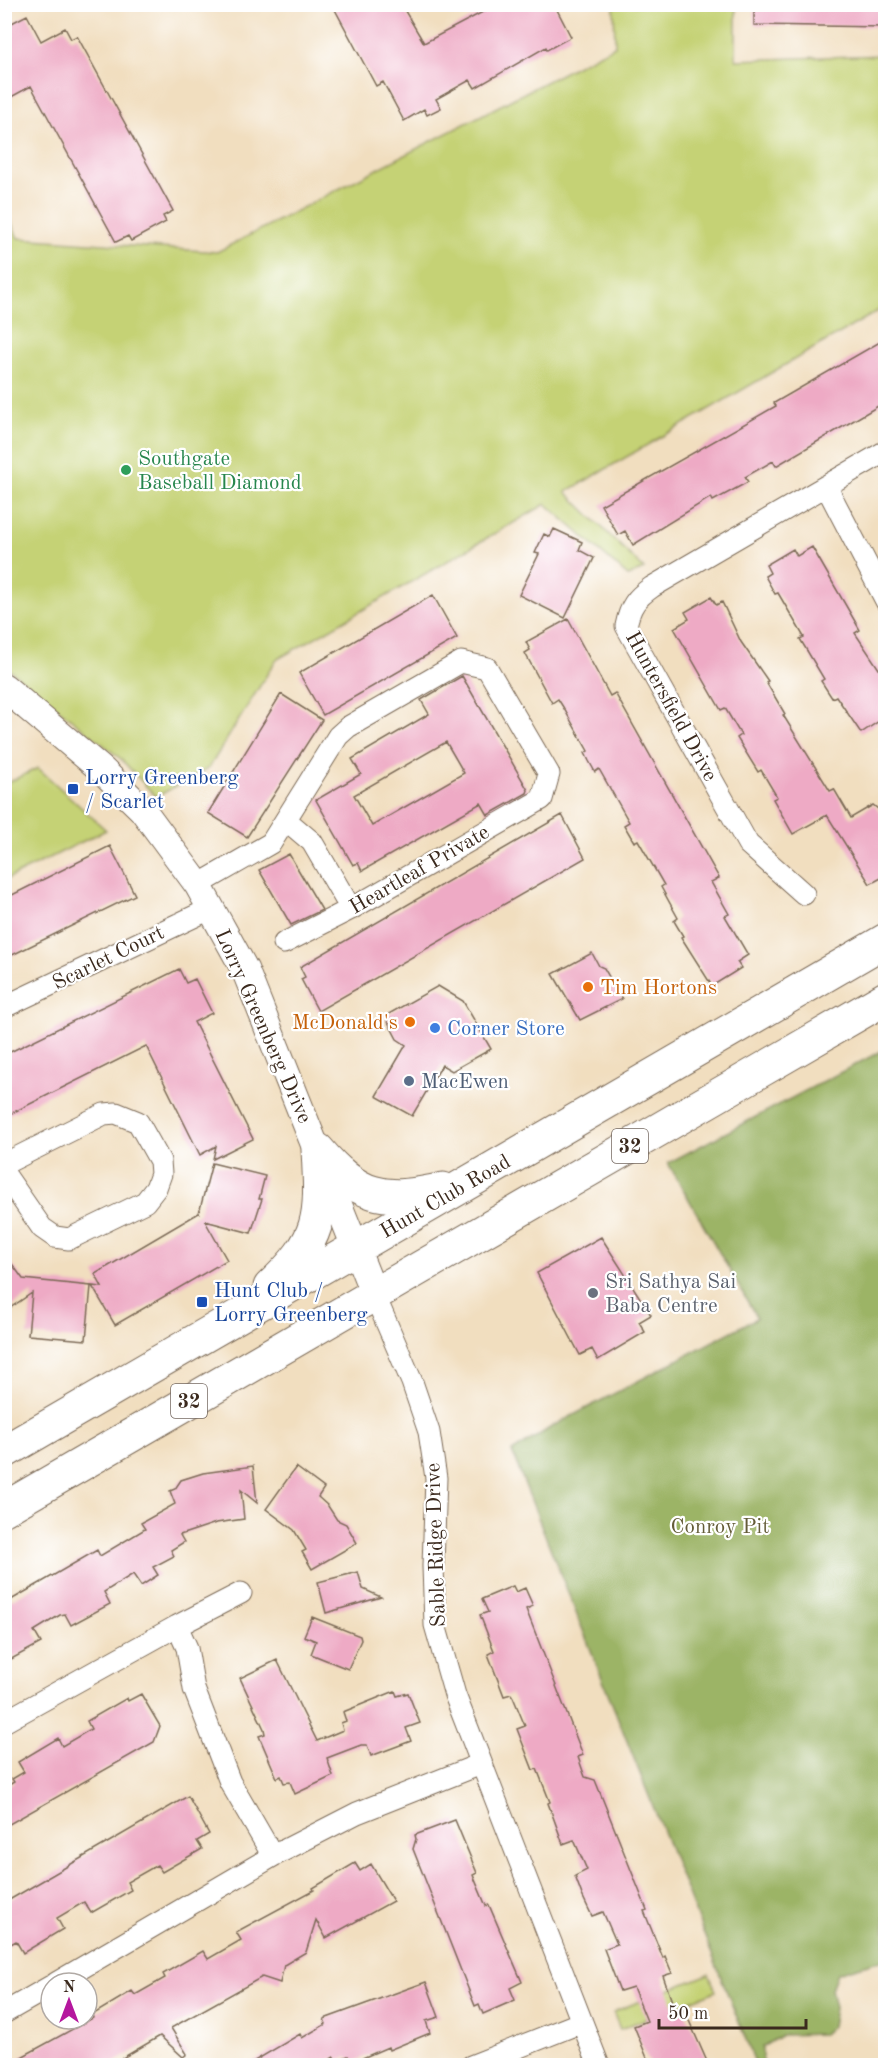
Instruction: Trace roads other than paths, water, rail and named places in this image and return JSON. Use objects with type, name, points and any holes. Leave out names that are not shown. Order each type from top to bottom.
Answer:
[{"type":"main road","name":"Hunt Club Road","points":[[4,1452],[885,940]]},
{"type":"main road","name":"32","points":[[4,1509],[885,998]]},
{"type":"main road","points":[[318,1150],[348,1182],[381,1196],[413,1196],[469,1183]]},
{"type":"main road","points":[[245,1311],[281,1275],[312,1238],[321,1202],[318,1150]]},
{"type":"street","name":"Huntersfield Drive","points":[[804,894],[748,844],[626,626],[630,608],[639,596],[885,451]]},
{"type":"street","points":[[826,486],[885,601]]},
{"type":"street","name":"Heartleaf Private","points":[[284,943],[351,909],[542,799],[549,774],[487,668],[462,662],[348,727],[338,736],[286,820]]},
{"type":"street","name":"Lorry Greenberg Drive","points":[[4,687],[102,770],[142,809],[198,885],[245,970],[375,1294]]},
{"type":"street","points":[[198,885],[271,843],[286,820],[312,842],[351,909]]},
{"type":"street","name":"Scarlet Court","points":[[4,1007],[212,908]]},
{"type":"street","points":[[4,1164],[104,1114],[116,1113],[138,1122],[160,1161],[161,1174],[156,1188],[145,1202],[69,1239],[55,1237],[42,1228],[4,1173]]},
{"type":"street","name":"Sable Ridge Drive","points":[[375,1294],[412,1382],[429,1432],[436,1478],[433,1566],[435,1625],[455,1695],[599,2066]]},
{"type":"street","points":[[4,1722],[241,1593]]},
{"type":"street","points":[[177,1626],[187,1648],[194,1689],[230,1782],[273,1856]]},
{"type":"street","points":[[77,1971],[273,1856],[357,1813],[481,1764]]},
{"type":"street","points":[[4,2013],[39,1993]]},
{"type":"street","points":[[471,2066],[582,2022]]},
{"type":"place","name":"Southgate Baseball Diamond","points":[[126,470]]},
{"type":"place","name":"Lorry Greenberg / Scarlet","points":[[73,789]]},
{"type":"place","name":"Tim Hortons","points":[[588,987]]},
{"type":"place","name":"McDonald's","points":[[410,1022]]},
{"type":"place","name":"Corner Store","points":[[435,1028]]},
{"type":"place","name":"MacEwen","points":[[409,1081]]},
{"type":"place","name":"Sri Sathya Sai Baba Centre","points":[[593,1293]]},
{"type":"place","name":"Hunt Club / Lorry Greenberg","points":[[202,1302]]},
{"type":"park label","name":"Conroy Pit","points":[[720,1526]]}]
